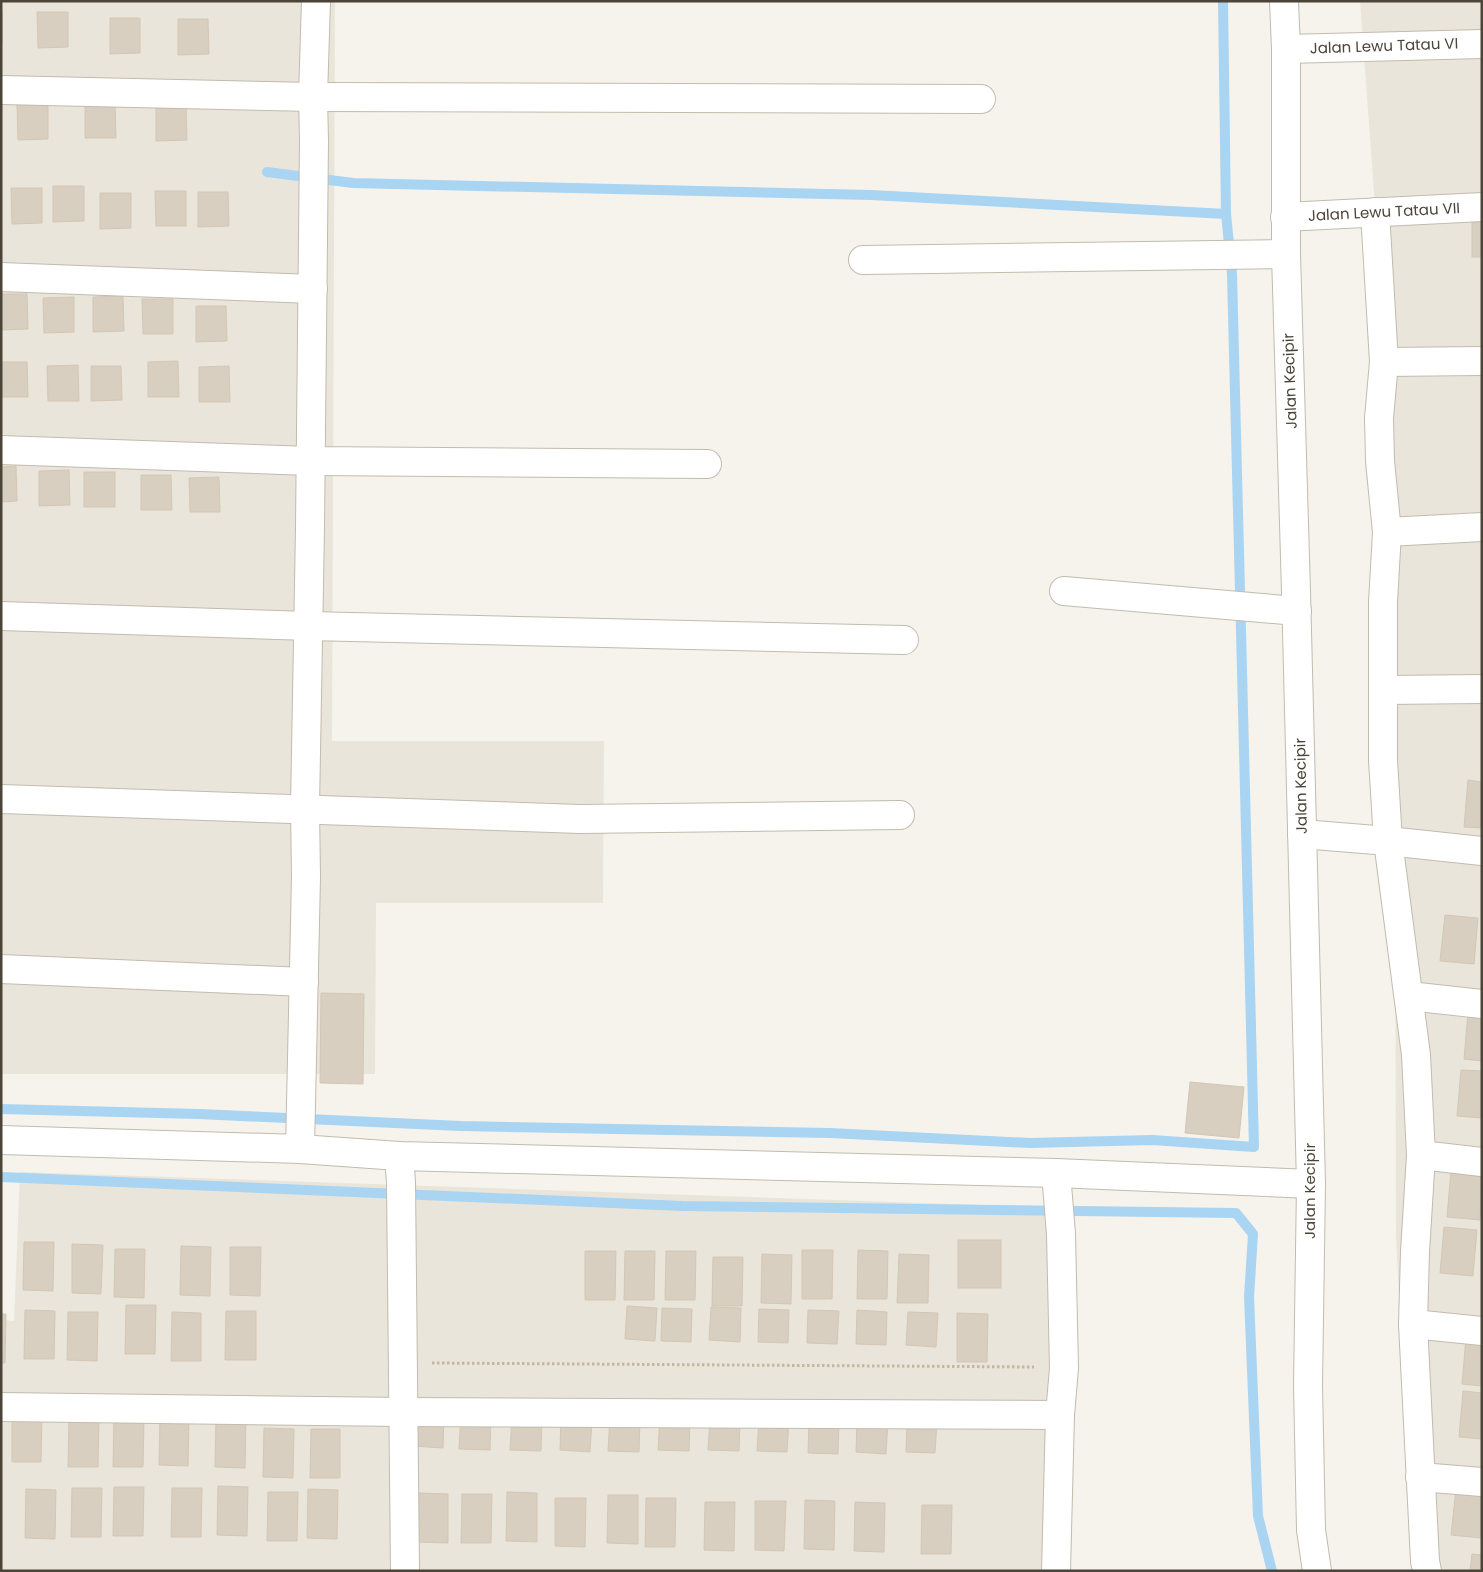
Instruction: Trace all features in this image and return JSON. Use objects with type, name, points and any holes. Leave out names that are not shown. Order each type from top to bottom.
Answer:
[{"type":"street","points":[[300,1139],[306,877],[305,808],[313,289],[313,97],[316,1]]},
{"type":"street","name":"Jalan Kecipir","points":[[1284,1],[1286,49],[1285,217],[1311,1184],[1308,1386],[1311,1530],[1317,1571]]},
{"type":"street","name":"Jalan Lewu Tatau VI","points":[[1286,49],[1482,44]]},
{"type":"street","points":[[1,90],[313,97],[981,99]]},
{"type":"street","name":"Jalan Lewu Tatau VII","points":[[1285,217],[1482,207]]},
{"type":"street","points":[[1375,212],[1384,362],[1380,460],[1387,532],[1384,602],[1383,760],[1388,841],[1416,1055],[1421,1155],[1413,1324],[1420,1476],[1427,1571]]},
{"type":"street","points":[[863,260],[1286,254]]},
{"type":"street","points":[[1,278],[313,289]]},
{"type":"street","points":[[1384,362],[1482,361]]},
{"type":"street","points":[[1,450],[310,462],[707,464]]},
{"type":"street","points":[[1387,532],[1482,527]]},
{"type":"street","points":[[1064,591],[1297,611]]},
{"type":"street","points":[[1,616],[309,626],[904,640]]},
{"type":"street","points":[[1384,690],[1482,689]]},
{"type":"street","points":[[1,799],[580,819],[900,815]]},
{"type":"street","points":[[1302,834],[1482,851]]},
{"type":"street","points":[[1,969],[304,982]]},
{"type":"street","points":[[1409,996],[1482,1004]]},
{"type":"street","points":[[1,1140],[300,1139],[399,1156],[1057,1184],[1311,1184]]},
{"type":"street","points":[[1421,1155],[1482,1162]]},
{"type":"street","points":[[399,1156],[401,1182],[400,1249],[405,1571]]},
{"type":"street","points":[[1056,1571],[1060,1416],[1064,1368],[1061,1234],[1057,1184]]},
{"type":"street","points":[[1413,1324],[1482,1331]]},
{"type":"street","points":[[1,1407],[404,1412],[1060,1416]]},
{"type":"street","points":[[1420,1476],[1482,1482]]},
{"type":"path","points":[[403,1362],[1064,1368]]},
{"type":"shaded area","points":[[1,1],[335,1],[332,741],[604,741],[603,903],[376,903],[375,1074],[1,1074]]},
{"type":"shaded area","points":[[1360,1],[1482,1],[1482,1571],[1412,1571],[1396,1235],[1395,825],[1386,356]]},
{"type":"shaded area","points":[[20,1172],[1066,1208],[1053,1571],[1,1571],[1,1320],[14,1321]]},
{"type":"building","points":[[1,10],[2,45],[1,45]]},
{"type":"building","points":[[37,12],[68,12],[68,47],[38,48]]},
{"type":"building","points":[[110,18],[140,18],[140,53],[110,54]]},
{"type":"building","points":[[178,19],[208,19],[209,54],[178,55]]},
{"type":"building","points":[[85,103],[115,103],[116,138],[85,138]]},
{"type":"building","points":[[48,104],[48,139],[18,140],[17,105]]},
{"type":"building","points":[[186,105],[187,140],[156,141],[156,106]]},
{"type":"building","points":[[53,186],[84,186],[84,221],[53,222]]},
{"type":"building","points":[[11,188],[42,188],[42,223],[12,224]]},
{"type":"building","points":[[155,191],[186,191],[186,226],[156,226]]},
{"type":"building","points":[[198,192],[228,192],[229,226],[198,227]]},
{"type":"building","points":[[100,193],[131,193],[131,228],[100,229]]},
{"type":"building","points":[[1472,222],[1482,222],[1482,257],[1472,257]]},
{"type":"building","points":[[1,294],[27,294],[28,329],[1,330]]},
{"type":"building","points":[[123,296],[124,331],[93,332],[93,297]]},
{"type":"building","points":[[74,297],[74,332],[44,333],[43,298]]},
{"type":"building","points":[[142,299],[173,299],[173,334],[143,334]]},
{"type":"building","points":[[196,306],[226,306],[227,341],[196,342]]},
{"type":"building","points":[[178,361],[179,397],[148,397],[148,362]]},
{"type":"building","points":[[1,362],[27,362],[28,397],[1,397]]},
{"type":"building","points":[[78,365],[79,401],[48,401],[47,366]]},
{"type":"building","points":[[91,366],[121,366],[122,400],[91,401]]},
{"type":"building","points":[[229,366],[230,402],[199,402],[199,367]]},
{"type":"building","points":[[16,466],[17,501],[1,502],[1,467]]},
{"type":"building","points":[[69,470],[70,505],[39,506],[39,471]]},
{"type":"building","points":[[84,472],[115,472],[115,507],[84,507]]},
{"type":"building","points":[[141,475],[171,475],[172,510],[141,510]]},
{"type":"building","points":[[219,477],[220,512],[190,512],[189,478]]},
{"type":"building","points":[[1468,780],[1482,782],[1482,828],[1464,827]]},
{"type":"building","points":[[1445,915],[1478,918],[1474,964],[1440,961]]},
{"type":"building","points":[[321,993],[364,994],[363,1084],[320,1083]]},
{"type":"building","points":[[1468,1013],[1482,1014],[1482,1061],[1464,1059]]},
{"type":"building","points":[[1461,1070],[1482,1071],[1482,1118],[1457,1116]]},
{"type":"building","points":[[1190,1082],[1244,1087],[1239,1138],[1185,1133]]},
{"type":"building","points":[[1451,1171],[1482,1173],[1480,1220],[1447,1217]]},
{"type":"building","points":[[1444,1227],[1477,1230],[1473,1276],[1440,1273]]},
{"type":"building","points":[[958,1240],[1001,1240],[1001,1288],[958,1288]]},
{"type":"building","points":[[24,1242],[54,1242],[53,1291],[23,1290]]},
{"type":"building","points":[[72,1244],[103,1245],[101,1294],[72,1293]]},
{"type":"building","points":[[181,1246],[211,1247],[210,1296],[180,1295]]},
{"type":"building","points":[[230,1247],[261,1247],[260,1296],[230,1295]]},
{"type":"building","points":[[115,1249],[145,1249],[144,1298],[114,1297]]},
{"type":"building","points":[[802,1250],[833,1250],[832,1299],[802,1299]]},
{"type":"building","points":[[858,1250],[888,1251],[887,1299],[857,1299]]},
{"type":"building","points":[[585,1251],[616,1251],[615,1300],[585,1300]]},
{"type":"building","points":[[625,1251],[655,1251],[654,1300],[624,1300]]},
{"type":"building","points":[[666,1251],[696,1251],[695,1300],[665,1300]]},
{"type":"building","points":[[762,1254],[792,1255],[791,1304],[761,1303]]},
{"type":"building","points":[[899,1254],[929,1255],[928,1303],[897,1303]]},
{"type":"building","points":[[713,1257],[743,1257],[742,1306],[712,1306]]},
{"type":"building","points":[[126,1305],[156,1305],[155,1354],[125,1354]]},
{"type":"building","points":[[627,1306],[657,1308],[655,1341],[625,1339]]},
{"type":"building","points":[[711,1307],[741,1308],[740,1342],[709,1340]]},
{"type":"building","points":[[662,1308],[692,1309],[691,1342],[661,1341]]},
{"type":"building","points":[[759,1309],[789,1310],[788,1343],[758,1342]]},
{"type":"building","points":[[25,1310],[55,1311],[54,1359],[24,1359]]},
{"type":"building","points":[[808,1310],[839,1311],[837,1344],[807,1343]]},
{"type":"building","points":[[857,1310],[887,1312],[886,1345],[856,1344]]},
{"type":"building","points":[[226,1311],[256,1311],[256,1360],[225,1360]]},
{"type":"building","points":[[68,1312],[98,1312],[97,1361],[67,1360]]},
{"type":"building","points":[[172,1312],[201,1313],[201,1361],[171,1361]]},
{"type":"building","points":[[908,1312],[938,1313],[936,1347],[906,1345]]},
{"type":"building","points":[[957,1313],[988,1314],[987,1362],[957,1362]]},
{"type":"building","points":[[1,1314],[6,1314],[5,1363],[1,1363]]},
{"type":"building","points":[[1466,1338],[1482,1340],[1482,1386],[1462,1384]]},
{"type":"building","points":[[1463,1391],[1482,1393],[1482,1439],[1459,1437]]},
{"type":"building","points":[[12,1413],[42,1413],[41,1462],[12,1462]]},
{"type":"building","points":[[414,1414],[444,1415],[443,1448],[412,1446]]},
{"type":"building","points":[[461,1415],[491,1417],[490,1450],[459,1449]]},
{"type":"building","points":[[160,1417],[189,1417],[188,1466],[159,1465]]},
{"type":"building","points":[[512,1417],[542,1418],[541,1451],[510,1450]]},
{"type":"building","points":[[561,1417],[592,1419],[590,1452],[560,1450]]},
{"type":"building","points":[[610,1417],[640,1419],[639,1452],[608,1451]]},
{"type":"building","points":[[660,1417],[690,1418],[689,1451],[658,1450]]},
{"type":"building","points":[[710,1417],[740,1419],[739,1451],[708,1450]]},
{"type":"building","points":[[114,1418],[144,1419],[143,1467],[113,1467]]},
{"type":"building","points":[[759,1418],[789,1419],[787,1452],[757,1451]]},
{"type":"building","points":[[69,1419],[99,1419],[98,1467],[68,1467]]},
{"type":"building","points":[[216,1419],[246,1419],[245,1468],[215,1467]]},
{"type":"building","points":[[809,1419],[839,1421],[838,1454],[808,1453]]},
{"type":"building","points":[[857,1419],[888,1421],[886,1454],[856,1452]]},
{"type":"building","points":[[907,1419],[937,1420],[935,1453],[906,1452]]},
{"type":"building","points":[[264,1428],[294,1429],[293,1478],[263,1477]]},
{"type":"building","points":[[311,1429],[340,1429],[340,1478],[310,1478]]},
{"type":"building","points":[[218,1486],[248,1487],[247,1536],[217,1535]]},
{"type":"building","points":[[114,1487],[144,1487],[143,1536],[113,1536]]},
{"type":"building","points":[[72,1488],[102,1488],[101,1537],[71,1537]]},
{"type":"building","points":[[172,1488],[202,1488],[201,1537],[171,1537]]},
{"type":"building","points":[[26,1489],[56,1490],[55,1539],[25,1538]]},
{"type":"building","points":[[308,1489],[338,1490],[337,1539],[307,1538]]},
{"type":"building","points":[[1456,1489],[1482,1492],[1482,1538],[1451,1535]]},
{"type":"building","points":[[268,1492],[298,1492],[297,1541],[267,1541]]},
{"type":"building","points":[[507,1492],[537,1493],[537,1542],[506,1541]]},
{"type":"building","points":[[419,1493],[448,1494],[448,1543],[418,1542]]},
{"type":"building","points":[[462,1494],[492,1494],[491,1543],[461,1543]]},
{"type":"building","points":[[608,1495],[638,1495],[638,1544],[607,1543]]},
{"type":"building","points":[[555,1498],[586,1498],[585,1547],[555,1546]]},
{"type":"building","points":[[646,1498],[676,1498],[675,1547],[645,1547]]},
{"type":"building","points":[[805,1500],[835,1501],[834,1550],[804,1549]]},
{"type":"building","points":[[755,1501],[786,1501],[784,1551],[755,1550]]},
{"type":"building","points":[[705,1502],[735,1502],[734,1551],[704,1550]]},
{"type":"building","points":[[855,1502],[885,1503],[884,1552],[854,1551]]},
{"type":"building","points":[[922,1505],[952,1505],[951,1554],[921,1554]]},
{"type":"building","points":[[1472,1554],[1482,1555],[1482,1571],[1470,1571]]},
{"type":"waterway","points":[[267,172],[353,183],[871,195],[1226,214],[1223,1]]},
{"type":"waterway","points":[[1,1109],[199,1114],[460,1126],[830,1133],[1030,1143],[1152,1140],[1254,1147],[1232,274],[1226,214]]},
{"type":"waterway","points":[[1,1177],[682,1206],[1236,1213],[1253,1234],[1249,1297],[1258,1516],[1272,1571]]}]
